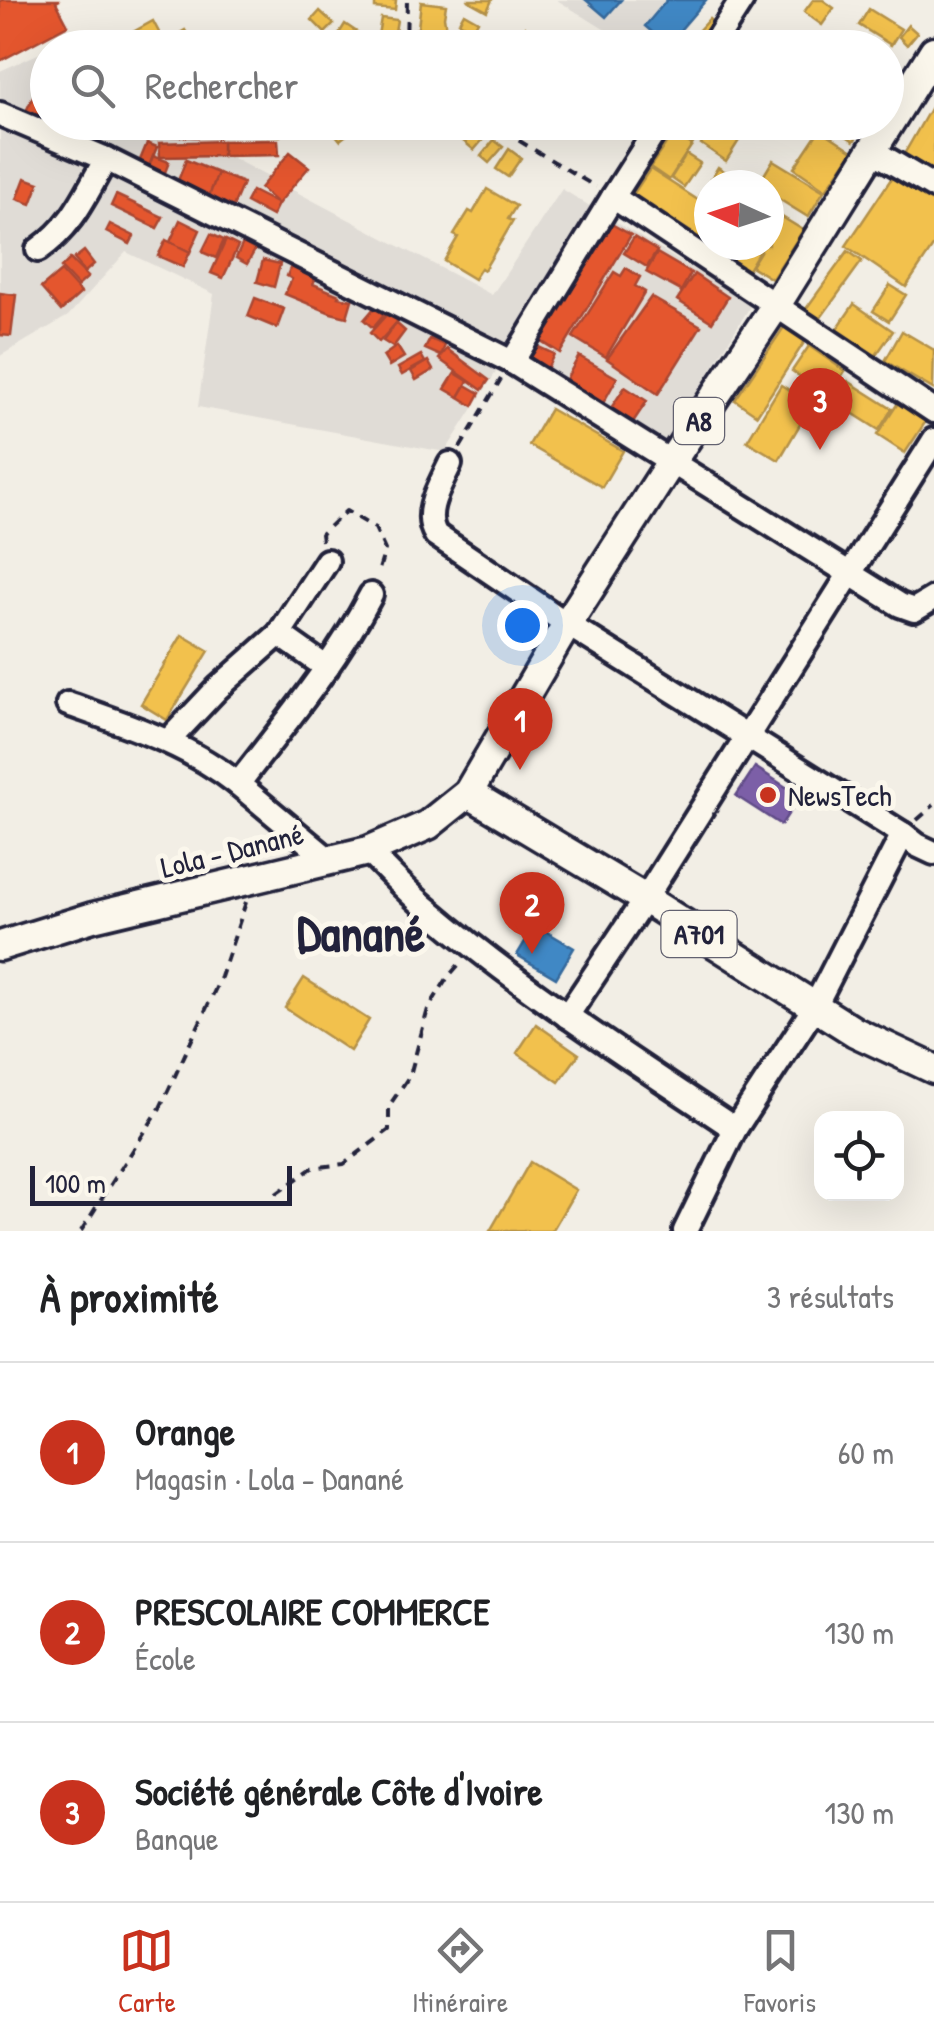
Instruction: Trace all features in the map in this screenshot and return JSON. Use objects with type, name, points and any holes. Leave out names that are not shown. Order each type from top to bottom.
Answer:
[{"type":"main road","name":"A8","points":[[904,103],[932,59]]},
{"type":"main road","name":"A8","points":[[468,793],[568,624],[880,140]]},
{"type":"main road","name":"Lola - Danané","points":[[0,946],[93,917],[368,851],[428,825],[468,793]]},
{"type":"main road","name":"A701","points":[[468,793],[814,1008],[855,1032],[934,1068]]},
{"type":"street","points":[[722,30],[742,0]]},
{"type":"street","points":[[0,114],[30,127]]},
{"type":"street","points":[[61,140],[512,362],[910,610],[934,598]]},
{"type":"street","points":[[512,362],[649,140]]},
{"type":"street","points":[[873,151],[934,187]]},
{"type":"street","points":[[38,250],[78,210],[106,159]]},
{"type":"street","points":[[612,197],[934,411]]},
{"type":"street","points":[[567,1016],[645,900],[934,440]]},
{"type":"street","points":[[450,464],[433,502],[430,522],[436,535],[568,624],[934,853]]},
{"type":"street","points":[[168,741],[218,688],[278,634],[327,561]]},
{"type":"street","points":[[238,784],[328,668],[371,595]]},
{"type":"street","points":[[278,634],[328,668]]},
{"type":"street","points":[[68,704],[168,741],[221,770],[329,860]]},
{"type":"street","points":[[685,1231],[736,1129],[814,1008],[902,834]]},
{"type":"street","points":[[368,851],[426,908],[474,947],[567,1016],[736,1129]]},
{"type":"path","points":[[406,30],[407,0]]},
{"type":"path","points":[[518,140],[612,197]]},
{"type":"path","points":[[450,464],[512,362]]},
{"type":"path","points":[[327,561],[321,534],[346,511],[374,528],[385,550],[371,595]]},
{"type":"path","points":[[81,1231],[160,1108],[221,977],[254,879]]},
{"type":"path","points":[[276,1194],[312,1168],[344,1164],[389,1130],[389,1106],[410,1075],[428,1009],[448,977],[474,947]]},
{"type":"shaded area","points":[[557,0],[706,0],[683,30],[606,30]]},
{"type":"shaded area","points":[[30,58],[30,140],[198,140],[492,295],[562,189],[751,305],[653,463],[498,369],[445,452],[198,407],[214,294],[126,252],[68,316],[0,356],[0,71]]},
{"type":"building: Logements","points":[[375,0],[396,0],[395,10],[375,8]]},
{"type":"building: Logements","points":[[467,0],[492,0],[487,11]]},
{"type":"building: Logements","points":[[813,0],[823,0],[834,8],[822,25],[804,12]]},
{"type":"building: Logements","points":[[421,2],[446,5],[446,30],[415,30]]},
{"type":"building: Logements","points":[[869,9],[901,29],[867,30],[859,25]]},
{"type":"building: Logements","points":[[320,11],[334,24],[322,30],[312,20]]},
{"type":"building: Logements","points":[[464,13],[478,21],[473,30],[459,22]]},
{"type":"building: Logements","points":[[381,18],[397,20],[395,30],[379,30]]},
{"type":"building: Logements","points":[[709,19],[717,26],[713,30],[699,30]]},
{"type":"building: Logements","points":[[153,21],[158,30],[137,30]]},
{"type":"building: Logements","points":[[908,25],[917,33],[907,45],[904,42]]},
{"type":"building: Logements","points":[[934,102],[934,174],[903,156]]},
{"type":"building: Logements","points":[[462,140],[483,140],[474,150]]},
{"type":"building: Logements","points":[[494,140],[503,147],[489,163],[481,156]]},
{"type":"building: Logements","points":[[668,140],[684,140],[692,145],[669,180],[650,167]]},
{"type":"building: Logements","points":[[704,140],[739,140],[726,161],[701,144]]},
{"type":"building: Logements","points":[[813,140],[836,140],[853,151],[826,190],[794,168]]},
{"type":"building: Logements","points":[[509,149],[521,158],[508,177],[496,169]]},
{"type":"building: Logements","points":[[686,154],[700,163],[684,187],[671,178]]},
{"type":"building: Logements","points":[[773,160],[824,191],[808,217],[784,202],[784,170],[767,170]]},
{"type":"building: Logements","points":[[650,169],[694,197],[694,240],[630,199]]},
{"type":"building: Logements","points":[[893,176],[934,203],[934,245],[906,287],[846,246]]},
{"type":"building: Logements","points":[[487,189],[516,206],[508,219],[513,221],[484,270],[481,268],[474,279],[444,261],[458,237],[454,235]]},
{"type":"building: Logements","points":[[784,218],[803,230],[772,279],[751,266],[755,260],[784,260]]},
{"type":"building: Logements","points":[[848,251],[862,261],[817,323],[803,313]]},
{"type":"building: Logements","points":[[731,260],[754,260],[748,270]]},
{"type":"building: Logements","points":[[890,285],[906,295],[889,321],[873,311]]},
{"type":"building: Logements","points":[[854,304],[893,331],[874,358],[835,332]]},
{"type":"building: Logements","points":[[784,327],[805,341],[757,415],[735,400]]},
{"type":"building: Logements","points":[[902,331],[934,350],[933,389],[885,361]]},
{"type":"building: Logements","points":[[809,346],[845,371],[828,396],[792,371]]},
{"type":"building: Logements","points":[[848,381],[892,409],[879,430],[835,402]]},
{"type":"building: Logements","points":[[781,385],[812,404],[779,460],[747,441]]},
{"type":"building: Logements","points":[[898,403],[926,421],[905,453],[877,435]]},
{"type":"building: Logements","points":[[550,409],[623,451],[602,487],[529,445]]},
{"type":"building: Logements","points":[[182,635],[209,651],[167,720],[141,704]]},
{"type":"building: Logements","points":[[304,978],[369,1020],[350,1051],[285,1008]]},
{"type":"building: Logements","points":[[536,1024],[579,1054],[559,1082],[517,1053]]},
{"type":"building: Logements","points":[[530,1162],[576,1190],[552,1231],[490,1231]]},
{"type":"building: Commerces","points":[[60,0],[56,2],[68,25],[59,30],[30,30],[30,45],[0,61],[0,1]]},
{"type":"building: Commerces","points":[[30,103],[30,122],[23,118]]},
{"type":"building: Commerces","points":[[278,140],[279,155],[222,156],[222,141]]},
{"type":"building: Commerces","points":[[222,141],[222,156],[160,157],[159,143]]},
{"type":"building: Commerces","points":[[147,143],[157,147],[148,169],[138,165]]},
{"type":"building: Commerces","points":[[290,152],[309,167],[278,204],[260,188]]},
{"type":"building: Commerces","points":[[153,156],[169,162],[164,175],[148,169]]},
{"type":"building: Commerces","points":[[186,160],[218,173],[208,199],[176,186]]},
{"type":"building: Commerces","points":[[218,173],[243,183],[232,209],[208,199]]},
{"type":"building: Commerces","points":[[25,178],[39,183],[31,204],[17,199]]},
{"type":"building: Commerces","points":[[252,191],[278,204],[272,216],[246,202]]},
{"type":"building: Commerces","points":[[116,195],[163,217],[157,228],[111,206]]},
{"type":"building: Commerces","points":[[180,220],[200,230],[190,252],[170,242]]},
{"type":"building: Commerces","points":[[608,222],[631,235],[560,353],[538,339]]},
{"type":"building: Commerces","points":[[110,224],[134,236],[130,244],[106,232]]},
{"type":"building: Commerces","points":[[211,234],[224,240],[216,258],[202,252]]},
{"type":"building: Commerces","points":[[634,237],[657,251],[647,267],[624,253]]},
{"type":"building: Commerces","points":[[166,240],[190,252],[183,267],[158,256]]},
{"type":"building: Commerces","points":[[226,240],[238,246],[223,278],[211,273]]},
{"type":"building: Commerces","points":[[243,243],[255,250],[247,264],[236,258]]},
{"type":"building: Commerces","points":[[84,251],[94,264],[85,272],[74,259]]},
{"type":"building: Commerces","points":[[657,253],[691,273],[681,291],[646,272]]},
{"type":"building: Commerces","points":[[70,259],[88,277],[78,286],[61,268]]},
{"type":"building: Commerces","points":[[263,260],[280,264],[274,287],[257,282]]},
{"type":"building: Commerces","points":[[291,266],[316,277],[313,284],[352,300],[347,317],[285,294],[292,279],[287,276]]},
{"type":"building: Commerces","points":[[626,268],[640,277],[635,286],[645,292],[606,357],[573,337],[614,272],[621,276]]},
{"type":"building: Commerces","points":[[61,271],[81,293],[61,311],[41,288]]},
{"type":"building: Commerces","points":[[694,274],[728,297],[712,322],[677,300]]},
{"type":"building: Commerces","points":[[0,293],[16,295],[11,336],[0,335]]},
{"type":"building: Commerces","points":[[651,297],[701,326],[658,394],[607,359]]},
{"type":"building: Commerces","points":[[255,298],[284,309],[277,328],[248,316]]},
{"type":"building: Commerces","points":[[375,307],[384,315],[373,328],[364,320]]},
{"type":"building: Commerces","points":[[389,312],[398,321],[379,342],[370,333]]},
{"type":"building: Commerces","points":[[396,323],[405,331],[393,347],[383,341]]},
{"type":"building: Commerces","points":[[430,339],[445,345],[441,356],[425,349]]},
{"type":"building: Commerces","points":[[530,343],[554,354],[545,373],[521,362]]},
{"type":"building: Commerces","points":[[397,346],[404,357],[389,366],[383,356]]},
{"type":"building: Commerces","points":[[447,349],[489,380],[482,390],[439,359]]},
{"type":"building: Commerces","points":[[421,355],[425,362],[402,375],[398,368]]},
{"type":"building: Commerces","points":[[579,356],[617,378],[602,405],[564,383]]},
{"type":"building: Commerces","points":[[428,361],[433,370],[416,380],[411,371]]},
{"type":"building: Commerces","points":[[455,373],[468,381],[459,397],[445,389]]},
{"type":"building: Commerces","points":[[466,385],[480,393],[473,406],[459,397]]},
{"type":"building: Commerces","points":[[625,387],[647,401],[631,425],[609,411]]},
{"type":"building: Bureaux","points":[[755,767],[800,796],[781,825],[736,796]]},
{"type":"building: Écoles","points":[[586,0],[621,0],[606,17]]},
{"type":"building: Écoles","points":[[667,0],[706,0],[680,30],[650,30],[645,26]]},
{"type":"building: Écoles","points":[[535,925],[574,948],[556,978],[517,955]]},
{"type":"place","name":"Société générale Côte d'Ivoire","points":[[820,450]]},
{"type":"place","name":"Orange","points":[[520,770]]},
{"type":"place","name":"NewsTech","points":[[768,795]]},
{"type":"place","name":"PRESCOLAIRE COMMERCE","points":[[532,954]]},
{"type":"district","name":"Danané","points":[[361,933]]}]
